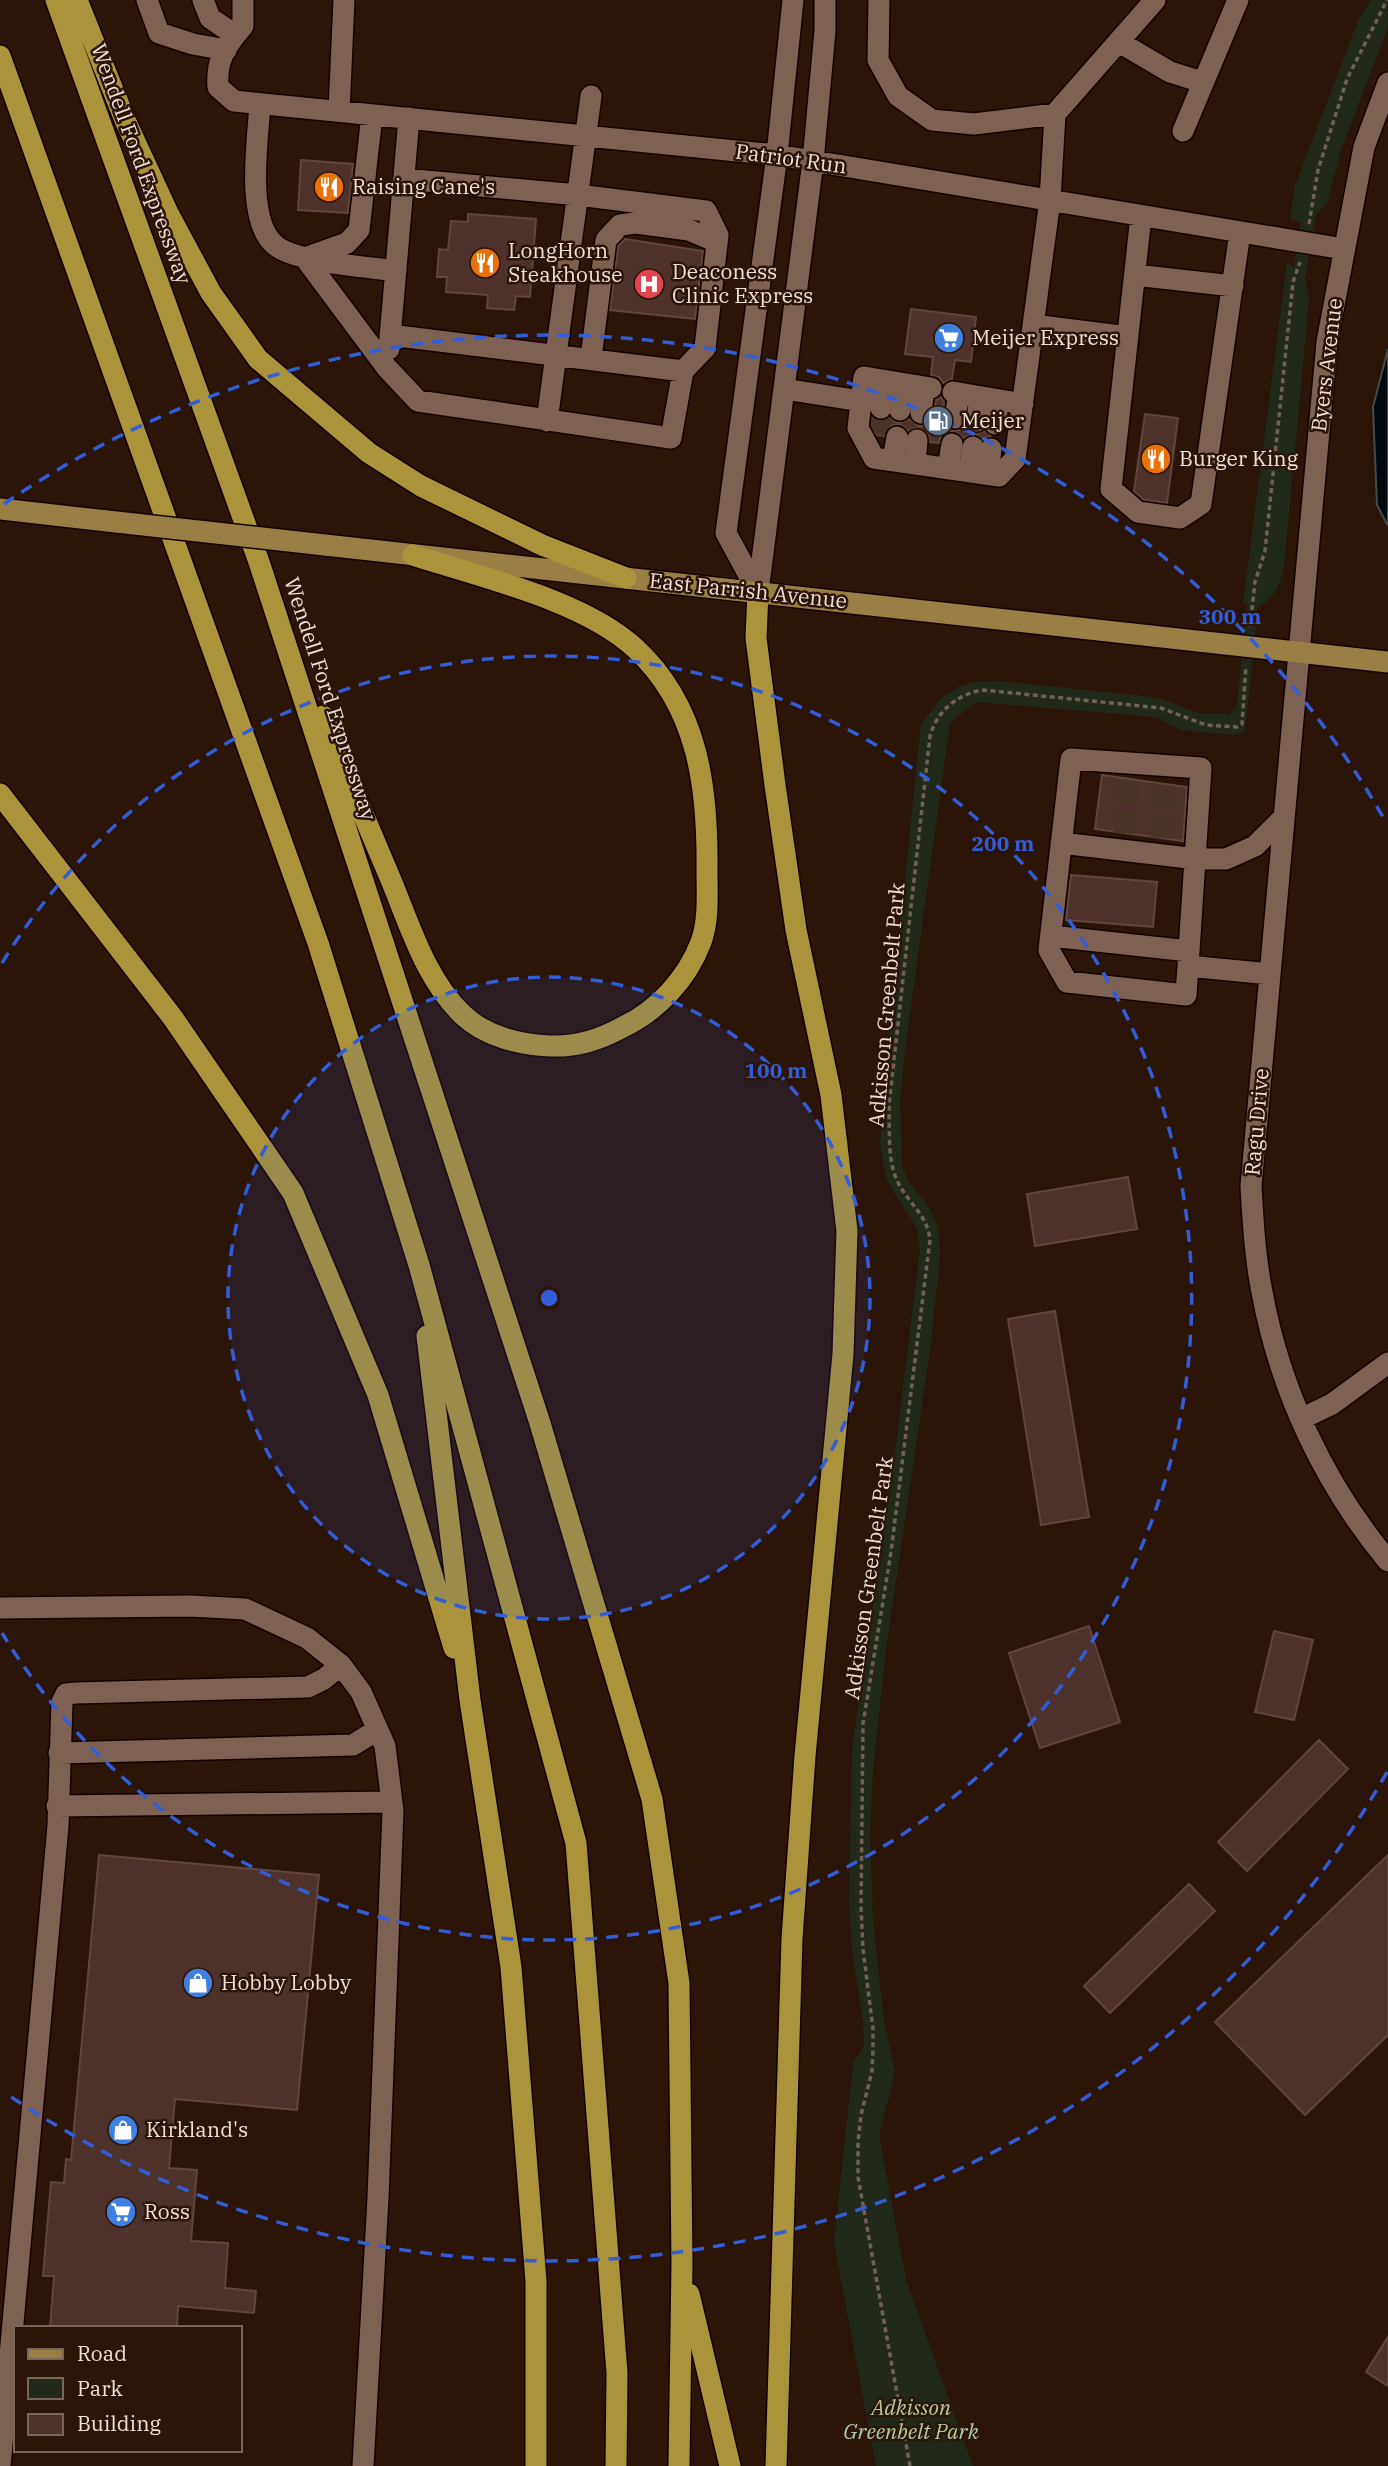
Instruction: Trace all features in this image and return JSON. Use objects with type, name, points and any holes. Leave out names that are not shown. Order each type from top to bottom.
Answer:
[{"type":"highway","name":"Wendell Ford Expressway","points":[[56,0],[259,562],[539,1419],[652,1799],[679,1983],[682,2263]]},
{"type":"highway","points":[[77,0],[125,120],[168,212],[211,293],[258,359],[369,453],[421,486],[542,545],[626,578]]},
{"type":"highway","points":[[0,56],[318,943],[419,1265],[576,1843],[617,2373],[616,2466]]},
{"type":"highway","points":[[259,562],[415,940],[436,984],[463,1016],[489,1033],[519,1042],[546,1046],[587,1044],[634,1022],[651,1010],[680,980],[701,942],[707,912],[708,830],[705,791],[692,738],[680,705],[665,684],[635,648],[601,624],[565,604],[413,555]]},
{"type":"highway","points":[[758,592],[756,638],[775,785],[796,930],[831,1095],[847,1231],[843,1354],[805,1756],[792,1939],[776,2466]]},
{"type":"highway","points":[[0,794],[173,1018],[293,1194],[377,1395],[470,1700]]},
{"type":"highway","points":[[419,1265],[470,1700],[511,1967],[536,2281],[536,2466]]},
{"type":"highway","points":[[679,2466],[682,2263]]},
{"type":"highway","points":[[682,2263],[730,2466]]},
{"type":"main road","name":"East Parrish Avenue","points":[[0,509],[1388,662]]},
{"type":"street","points":[[147,0],[159,33],[195,44],[230,43]]},
{"type":"street","points":[[230,43],[243,26],[243,0]]},
{"type":"street","points":[[339,111],[344,0]]},
{"type":"street","points":[[758,592],[726,533],[777,155],[793,0]]},
{"type":"street","points":[[758,592],[813,161],[825,31],[825,0]]},
{"type":"street","points":[[879,0],[878,60],[898,96],[932,120],[974,124],[1055,114]]},
{"type":"street","points":[[911,385],[864,377],[858,428],[884,460],[999,476],[1016,459],[1050,200],[1055,114],[1155,0]]},
{"type":"street","points":[[1183,131],[1238,0]]},
{"type":"street","points":[[195,44],[206,9]]},
{"type":"street","points":[[206,9],[230,43]]},
{"type":"street","points":[[1119,42],[1170,72],[1202,82]]},
{"type":"street","name":"Patriot Run","points":[[230,43],[217,67],[218,87],[234,101],[777,155],[1344,250]]},
{"type":"street","name":"Byers Avenue","points":[[1298,652],[1327,342],[1364,147],[1388,83]]},
{"type":"street","points":[[547,421],[591,96]]},
{"type":"street","points":[[260,104],[255,194],[261,225],[274,245],[305,258],[396,271]]},
{"type":"street","points":[[305,258],[347,243],[359,230],[372,115]]},
{"type":"street","points":[[387,368],[409,118]]},
{"type":"street","points":[[305,258],[387,368],[418,401],[671,438],[683,371],[705,348],[718,235],[706,211],[578,195],[404,179]]},
{"type":"street","points":[[1142,216],[1111,489],[1138,512],[1180,518],[1201,504],[1240,232]]},
{"type":"street","points":[[591,358],[606,240],[620,225],[636,223],[689,230],[717,242]]},
{"type":"street","points":[[1135,275],[1233,286]]},
{"type":"street","points":[[1033,325],[1128,337]]},
{"type":"street","points":[[390,335],[683,371]]},
{"type":"street","points":[[911,385],[901,410],[911,385]]},
{"type":"street","points":[[784,388],[861,401]]},
{"type":"street","points":[[973,395],[1023,404]]},
{"type":"street","points":[[955,418],[973,395]]},
{"type":"street","points":[[973,395],[986,422]]},
{"type":"street","points":[[884,460],[897,438],[915,464]]},
{"type":"street","points":[[968,472],[972,447],[968,472]]},
{"type":"street","name":"Ragu Drive","points":[[1298,652],[1251,1186],[1254,1238],[1261,1291],[1273,1344],[1301,1419],[1338,1491],[1388,1561]]},
{"type":"street","points":[[1071,759],[1165,775],[1201,768],[1197,859],[1186,995],[1067,982],[1049,950],[1071,759]]},
{"type":"street","points":[[1061,843],[1124,842],[1160,846],[1197,859],[1226,859],[1255,846],[1284,817]]},
{"type":"street","points":[[1051,936],[1270,974]]},
{"type":"street","points":[[1301,1419],[1332,1404],[1388,1363]]},
{"type":"street","points":[[0,1608],[190,1606],[245,1609],[307,1638],[341,1665],[360,1692],[385,1746],[392,1802],[378,2198],[363,2466]]},
{"type":"street","points":[[0,2466],[58,1826],[62,1702],[66,1694],[309,1687],[341,1665]]},
{"type":"street","points":[[59,1753],[353,1745],[377,1730]]},
{"type":"street","points":[[57,1806],[392,1802]]},
{"type":"path","name":"Adkisson Greenbelt Park","points":[[910,2466],[858,2177],[858,2142],[872,2071],[873,2049],[863,1949],[861,1782],[863,1724],[891,1552],[930,1240],[929,1229],[896,1178],[889,1105],[930,736],[934,724],[951,703],[972,691],[982,690],[1161,708],[1206,725],[1237,727],[1241,724],[1255,582],[1265,551],[1293,282],[1305,243],[1318,170],[1347,79],[1387,0]]},
{"type":"green space","name":"Adkisson Greenbelt Park","points":[[1371,0],[1388,0],[1388,27],[1341,150],[1327,203],[1316,215],[1305,278],[1309,300],[1284,566],[1276,590],[1258,607],[1245,731],[1234,735],[1181,730],[1156,717],[976,702],[950,723],[900,1100],[902,1166],[936,1222],[940,1262],[932,1337],[886,1649],[873,1770],[870,1834],[873,1922],[884,2020],[895,2072],[879,2135],[906,2280],[973,2466],[876,2466],[834,2242],[853,2064],[864,2046],[849,1901],[852,1748],[894,1461],[920,1249],[917,1228],[885,1174],[880,1143],[921,725],[939,700],[961,686],[974,682],[1000,681],[1144,696],[1162,699],[1201,714],[1229,714],[1237,706],[1247,604],[1243,604],[1287,262],[1294,268],[1301,222],[1290,220],[1295,186],[1358,21]]},
{"type":"shaded area","points":[[1388,349],[1388,526],[1377,505],[1373,407]]},
{"type":"building","name":"Raising Cane's","points":[[301,160],[353,164],[348,213],[298,210]]},
{"type":"building","name":"LongHorn Steakhouse","points":[[468,214],[536,219],[530,297],[516,296],[514,310],[487,308],[488,295],[446,292],[447,277],[437,277],[439,249],[448,250],[451,221],[468,222]]},
{"type":"building","points":[[625,239],[703,251],[695,319],[610,310],[618,246]]},
{"type":"building","points":[[911,309],[976,317],[971,362],[955,360],[952,379],[943,383],[939,377],[931,375],[933,357],[905,354]]},
{"type":"building","points":[[941,397],[944,402],[943,422],[947,429],[959,430],[965,426],[975,434],[985,431],[991,436],[983,439],[974,434],[963,438],[955,431],[941,436],[939,443],[930,442],[928,434],[919,427],[908,431],[900,424],[893,425],[886,429],[884,436],[877,435],[872,427],[873,419],[880,421],[890,417],[897,423],[909,419],[919,426],[926,425],[932,420],[936,400]]},
{"type":"building","name":"Burger King","points":[[1145,414],[1178,418],[1167,503],[1144,500],[1134,491]]},
{"type":"building","points":[[1102,775],[1187,787],[1183,841],[1095,829]]},
{"type":"building","points":[[1071,875],[1157,882],[1153,927],[1066,920]]},
{"type":"building","points":[[1128,1177],[1137,1229],[1035,1246],[1027,1194]]},
{"type":"building","points":[[1055,1311],[1089,1517],[1041,1525],[1008,1319]]},
{"type":"building","points":[[1089,1626],[1120,1722],[1040,1748],[1009,1653]]},
{"type":"building","points":[[1274,1631],[1313,1640],[1294,1720],[1255,1712]]},
{"type":"building","points":[[1319,1740],[1348,1769],[1247,1871],[1218,1842]]},
{"type":"building","name":"Hobby Lobby","points":[[99,1855],[319,1875],[297,2110],[175,2099],[169,2168],[197,2170],[191,2241],[228,2243],[225,2288],[256,2291],[254,2313],[178,2306],[177,2326],[50,2326],[54,2276],[43,2276],[51,2182],[64,2183],[66,2159],[71,2160]]},
{"type":"building","points":[[1388,1855],[1388,2035],[1305,2115],[1215,2022]]},
{"type":"building","points":[[1189,1884],[1215,1911],[1110,2013],[1084,1986]]},
{"type":"building","points":[[1388,2337],[1388,2386],[1366,2372]]},
{"type":"tunnel","points":[[878,435],[881,408]]},
{"type":"tunnel","points":[[1124,833],[1128,779]]},
{"type":"tunnel","points":[[1161,838],[1165,784]]},
{"type":"place","name":"Raising Cane's","points":[[329,187]]},
{"type":"place","name":"LongHorn Steakhouse","points":[[485,263]]},
{"type":"place","name":"Deaconess Clinic Express","points":[[649,284]]},
{"type":"place","name":"Meijer Express","points":[[949,338]]},
{"type":"place","name":"Meijer","points":[[938,421]]},
{"type":"place","name":"Burger King","points":[[1156,459]]},
{"type":"place","name":"Hobby Lobby","points":[[198,1983]]},
{"type":"place","name":"Kirkland's","points":[[123,2130]]},
{"type":"place","name":"Ross","points":[[121,2212]]}]
